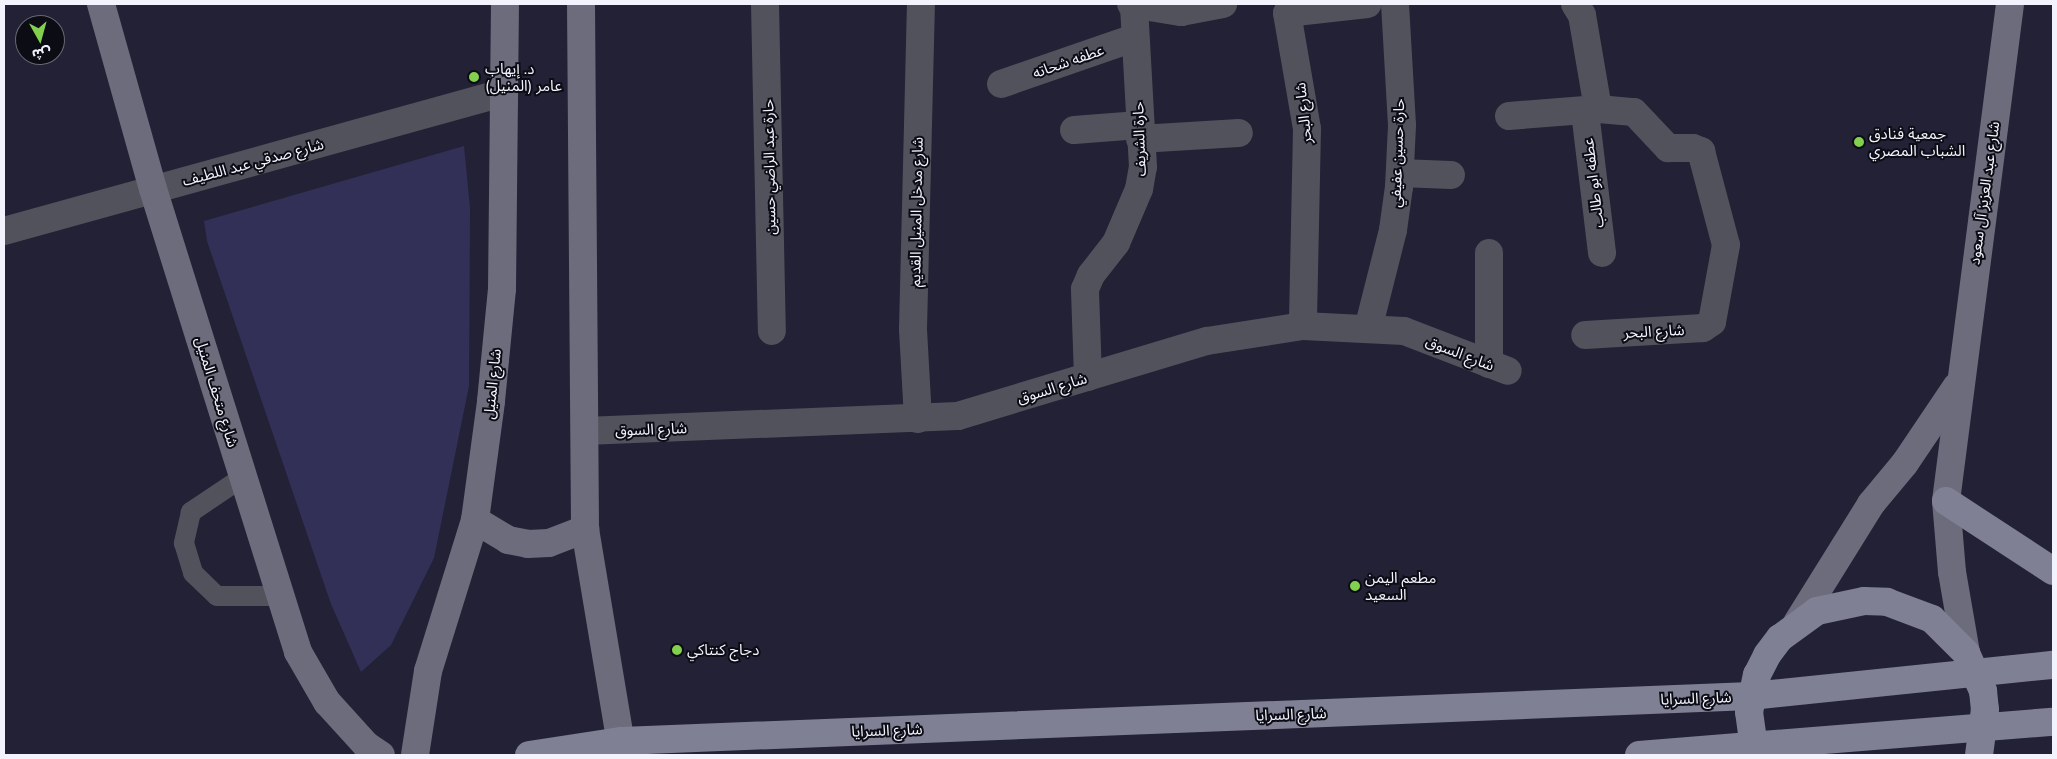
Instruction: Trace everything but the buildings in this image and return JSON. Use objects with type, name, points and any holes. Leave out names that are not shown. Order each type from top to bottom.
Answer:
[{"type":"main road","points":[[1946,501],[2053,571]]},
{"type":"main road","points":[[1754,751],[1748,712],[1751,696],[1767,656],[1797,623],[1817,611],[1840,604],[1887,602],[1932,619],[1971,663],[1982,691],[1985,728],[1979,755]]},
{"type":"main road","name":"شارع السرايا","points":[[529,755],[622,748],[1751,696],[1971,663],[2053,665]]},
{"type":"main road","points":[[1639,755],[1754,751],[2053,722]]},
{"type":"street","name":"شارع متحف المنيل","points":[[101,4],[153,189],[298,652],[327,702],[366,745],[381,755]]},
{"type":"street","name":"شارع المنيل","points":[[415,755],[428,671],[475,520],[491,401],[502,289],[502,93],[505,4]]},
{"type":"street","points":[[581,4],[585,529],[622,748]]},
{"type":"street","name":"حارة عبد الراضي حسين","points":[[765,4],[772,331]]},
{"type":"street","name":"شارع مدخل المنيل القديم","points":[[918,419],[913,329],[921,4]]},
{"type":"street","points":[[1132,5],[1181,12],[1223,4]]},
{"type":"street","name":"شارع البحر","points":[[1303,326],[1307,128],[1283,8],[1368,4]]},
{"type":"street","name":"حارة حسين عفيفي","points":[[1368,329],[1393,230],[1400,173],[1402,124],[1394,4]]},
{"type":"street","name":"عطفه ابو طالب","points":[[1575,4],[1582,15],[1592,111],[1602,253]]},
{"type":"street","name":"شارع عبد العزيز آل سعود","points":[[1971,663],[1952,572],[1946,501],[1959,383],[2010,4]]},
{"type":"street","name":"حارة الشريف","points":[[1088,377],[1085,289],[1091,275],[1116,243],[1139,189],[1143,167],[1132,5]]},
{"type":"street","name":"عطفه شحاته","points":[[1001,84],[1134,38]]},
{"type":"street","name":"شارع صدقي عبد اللطيف","points":[[4,231],[502,93]]},
{"type":"street","points":[[1509,116],[1592,111]]},
{"type":"street","name":"شارع البحر","points":[[1585,335],[1703,328],[1712,322],[1715,314],[1726,245],[1701,151],[1693,148],[1668,148],[1634,112],[1592,111]]},
{"type":"street","points":[[1074,130],[1239,133]]},
{"type":"street","points":[[1400,173],[1451,175]]},
{"type":"street","name":"شارع السوق","points":[[585,431],[958,416],[1207,341],[1303,326],[1404,331],[1498,367],[1488,253]]},
{"type":"street","name":"شارع عبد العزيز آل سعود","points":[[1797,623],[1870,504],[1904,463],[1959,383]]},
{"type":"street","points":[[475,520],[508,540],[528,544],[549,544],[585,529]]},
{"type":"lane","points":[[243,477],[191,512],[184,543],[193,573],[217,596],[280,596]]},
{"type":"shaded area","points":[[464,146],[470,208],[469,386],[434,558],[391,645],[361,672],[331,604],[207,241],[204,221]]},
{"type":"place","name":"د. إيهاب عامر (المنيل)","points":[[474,77]]},
{"type":"place","name":"جمعية فنادق الشباب المصري","points":[[1859,142]]},
{"type":"place","name":"مطعم اليمن السعيد","points":[[1355,586]]},
{"type":"place","name":"دجاج كنتاكي","points":[[677,650]]}]
